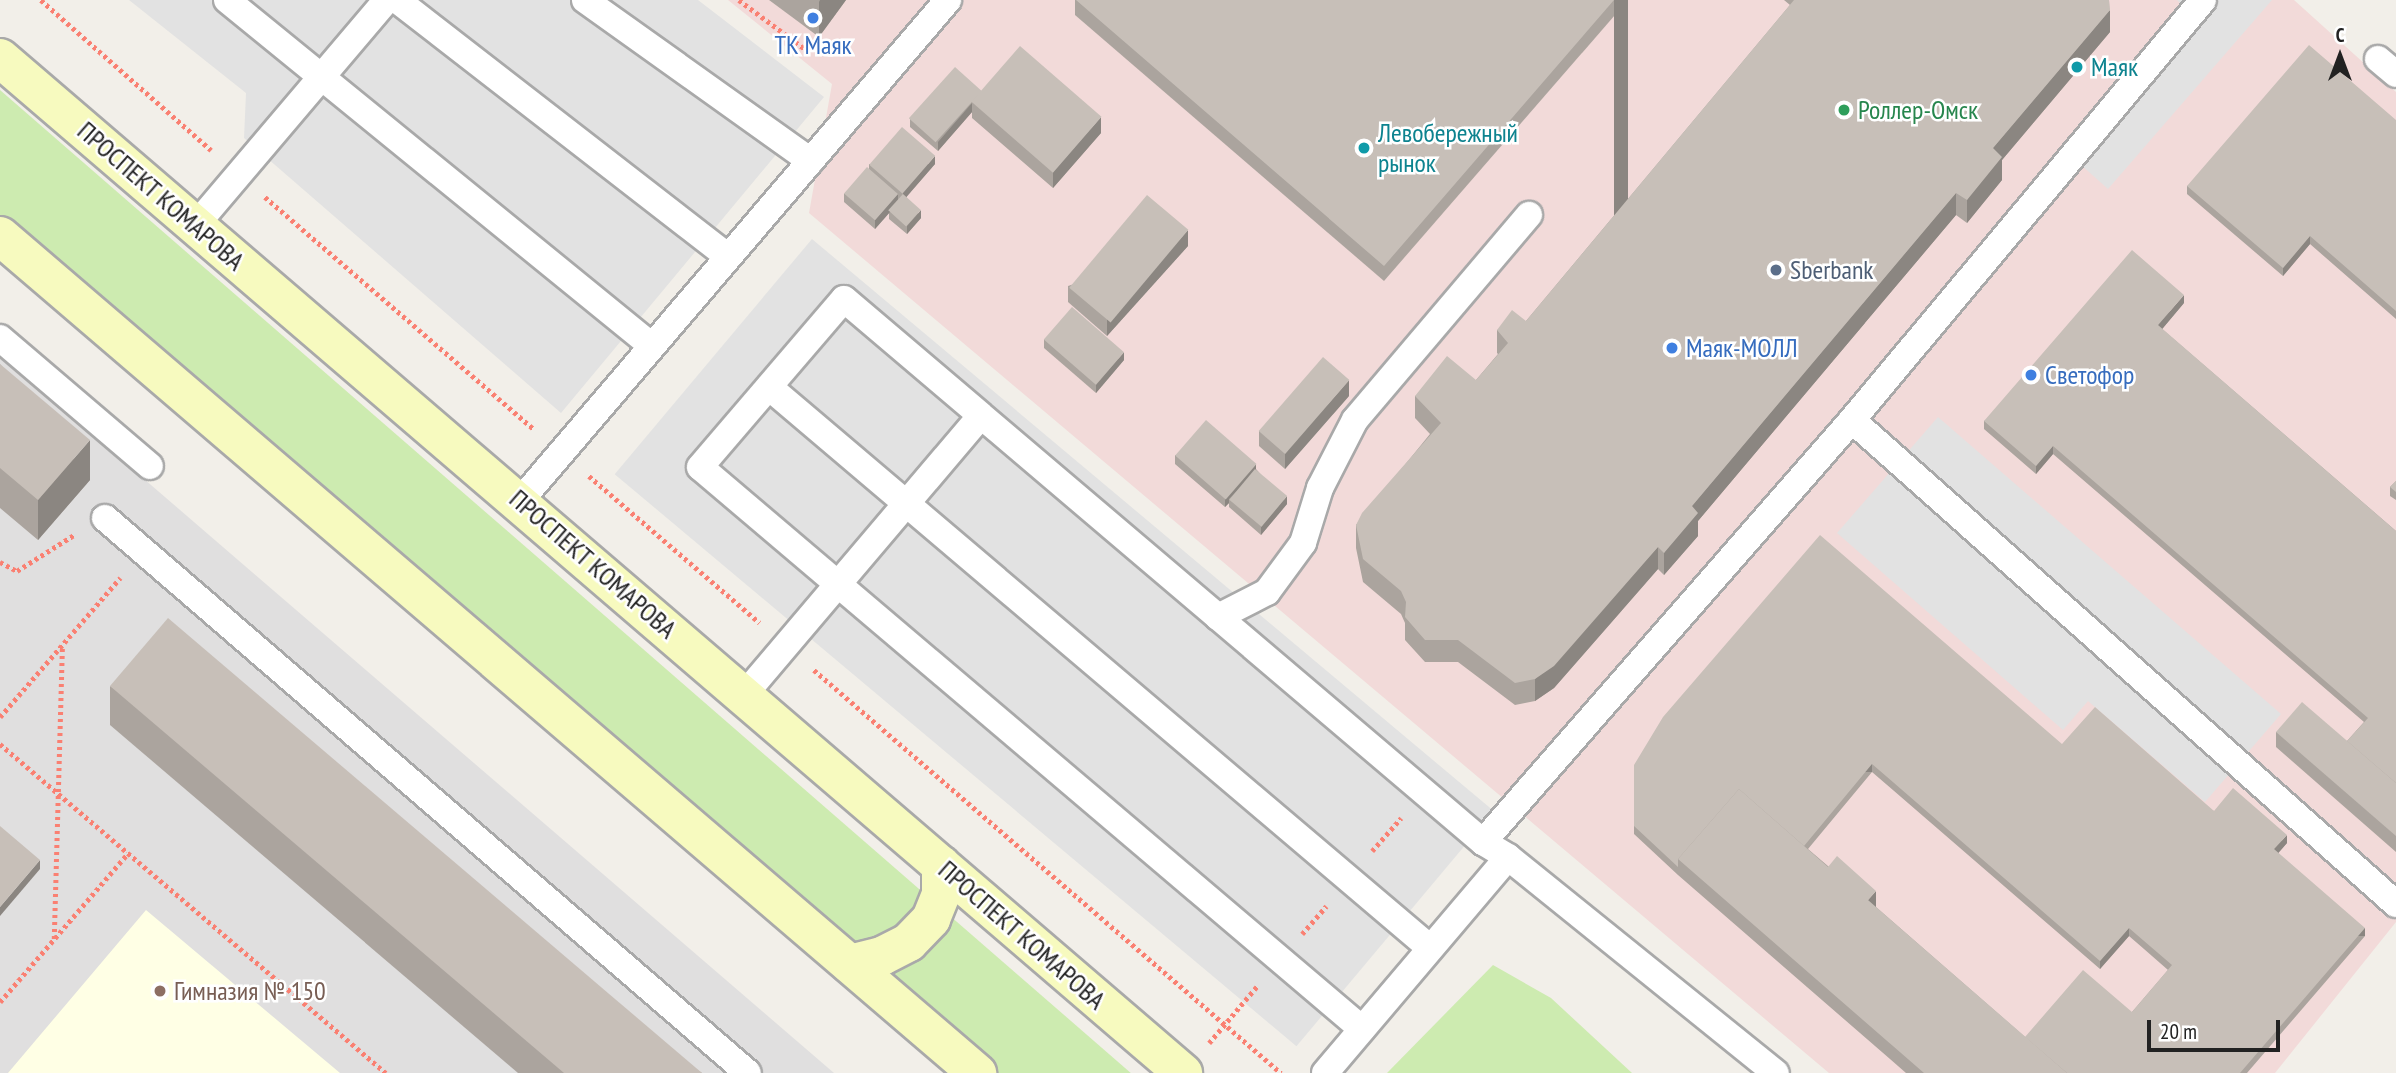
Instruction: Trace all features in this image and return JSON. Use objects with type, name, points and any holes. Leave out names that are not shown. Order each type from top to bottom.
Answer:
[{"type":"main road","name":"ПРОСПЕКТ КОМАРОВА","points":[[0,58],[941,865],[1192,1063]]},
{"type":"main road","points":[[0,236],[976,1073]]},
{"type":"main road","points":[[850,964],[882,956],[909,942],[931,919],[941,894],[941,865]]},
{"type":"lane","points":[[227,0],[652,346]]},
{"type":"lane","points":[[195,226],[387,0]]},
{"type":"lane","points":[[397,0],[728,257]]},
{"type":"lane","points":[[585,0],[811,161]]},
{"type":"lane","points":[[520,502],[948,0]]},
{"type":"lane","points":[[1483,842],[1853,420],[2203,0]]},
{"type":"lane","points":[[1218,617],[1267,592],[1303,543],[1320,488],[1355,421],[1529,215]]},
{"type":"lane","points":[[1362,1029],[700,467],[844,299],[1483,842],[1508,857],[1776,1073]]},
{"type":"lane","points":[[0,338],[150,466]]},
{"type":"lane","points":[[769,387],[1430,948]]},
{"type":"lane","points":[[744,695],[981,416]]},
{"type":"lane","points":[[1853,420],[2396,904]]},
{"type":"lane","points":[[105,518],[748,1073]]},
{"type":"lane","points":[[1325,1073],[1508,857]]},
{"type":"path","points":[[41,0],[1281,1073]]},
{"type":"path","points":[[739,0],[809,52]]},
{"type":"path","points":[[0,562],[17,571],[105,518]]},
{"type":"path","points":[[0,717],[143,551]]},
{"type":"path","points":[[54,939],[62,645]]},
{"type":"path","points":[[0,744],[386,1073]]},
{"type":"path","points":[[1192,1063],[1423,791]]},
{"type":"path","points":[[0,1002],[128,853]]},
{"type":"shaded area","points":[[129,0],[698,0],[824,97],[561,413],[244,138],[246,93]]},
{"type":"shaded area","name":"Левобережный рынок","points":[[728,0],[2294,0],[2396,92],[2396,922],[2275,1073],[1829,1073],[809,213],[832,84]]},
{"type":"shaded area","points":[[2177,0],[2272,0],[2108,189],[2061,147],[2183,6]]},
{"type":"shaded area","points":[[812,239],[1494,811],[1296,1046],[615,474]]},
{"type":"shaded area","points":[[0,355],[834,1073],[0,1073]]},
{"type":"shaded area","points":[[1938,417],[2281,714],[2205,802],[2088,701],[2063,730],[1837,533]]},
{"type":"shaded area","name":"Гимназия № 150","points":[[146,910],[340,1073],[8,1073]]},
{"type":"green space","points":[[0,90],[1131,1073],[971,1073],[0,229]]},
{"type":"green space","points":[[1493,965],[1551,998],[1632,1073],[1387,1073]]},
{"type":"building","name":"Левобережный рынок","points":[[1076,0],[1614,0],[1384,266]]},
{"type":"building","name":"Маяк-МОЛЛ","points":[[1794,0],[2109,0],[2110,10],[1993,148],[2002,157],[1967,200],[1956,193],[1692,506],[1698,513],[1664,553],[1658,547],[1554,666],[1535,679],[1515,683],[1458,640],[1425,640],[1405,617],[1406,602],[1401,591],[1363,559],[1356,525],[1362,513],[1441,423],[1415,396],[1447,356],[1476,380],[1508,343],[1497,330],[1512,310],[1526,321]]},
{"type":"building","points":[[2309,45],[2396,120],[2396,311],[2310,236],[2283,268],[2187,186]]},
{"type":"building","points":[[1020,46],[1102,117],[1053,173],[971,102]]},
{"type":"building","points":[[955,67],[982,91],[936,142],[909,118]]},
{"type":"building","points":[[902,127],[935,156],[902,194],[869,165]]},
{"type":"building","points":[[867,167],[898,194],[875,220],[844,193]]},
{"type":"building","points":[[903,194],[921,210],[906,226],[888,210]]},
{"type":"building","points":[[1147,195],[1188,230],[1111,322],[1069,288]]},
{"type":"building","points":[[2132,250],[2184,295],[2158,325],[2396,531],[2396,783],[2347,741],[2368,718],[2053,446],[2036,466],[1984,421]]},
{"type":"building","points":[[1072,307],[1124,352],[1096,385],[1044,339]]},
{"type":"building","points":[[1323,357],[1349,380],[1285,454],[1259,431]]},
{"type":"building","points":[[0,364],[90,440],[38,500],[0,468]]},
{"type":"building","points":[[1206,420],[1257,464],[1226,499],[1175,455]]},
{"type":"building","points":[[1255,469],[1287,496],[1261,527],[1229,500]]},
{"type":"building","points":[[2396,481],[2396,492],[2390,487]]},
{"type":"building","points":[[1820,535],[2062,744],[2095,707],[2214,811],[2233,788],[2287,835],[2274,849],[2365,928],[2240,1073],[2067,1073],[2025,1037],[2083,970],[2132,1012],[2172,965],[2129,928],[2100,961],[1872,764],[1804,846],[1739,789],[1678,859],[1678,867],[1634,826],[1634,765],[1663,717]]},
{"type":"building","points":[[168,618],[702,1073],[564,1073],[110,686]]},
{"type":"building","points":[[2302,702],[2396,783],[2396,836],[2276,732]]},
{"type":"building","points":[[1739,789],[1828,867],[1837,856],[1876,891],[1868,900],[2067,1073],[1924,1073],[1678,859]]},
{"type":"building","points":[[0,826],[40,860],[0,907]]},
{"type":"place","name":"ТК Маяк","points":[[813,18]]},
{"type":"place","name":"Маяк","points":[[2077,67]]},
{"type":"place","name":"Роллер-Омск","points":[[1844,110]]},
{"type":"place","name":"Левобережный рынок","points":[[1364,148]]},
{"type":"place","name":"Sberbank","points":[[1776,270]]},
{"type":"place","name":"Маяк-МОЛЛ","points":[[1672,348]]},
{"type":"place","name":"Светофор","points":[[2031,375]]},
{"type":"place","name":"Гимназия № 150","points":[[160,991]]}]
